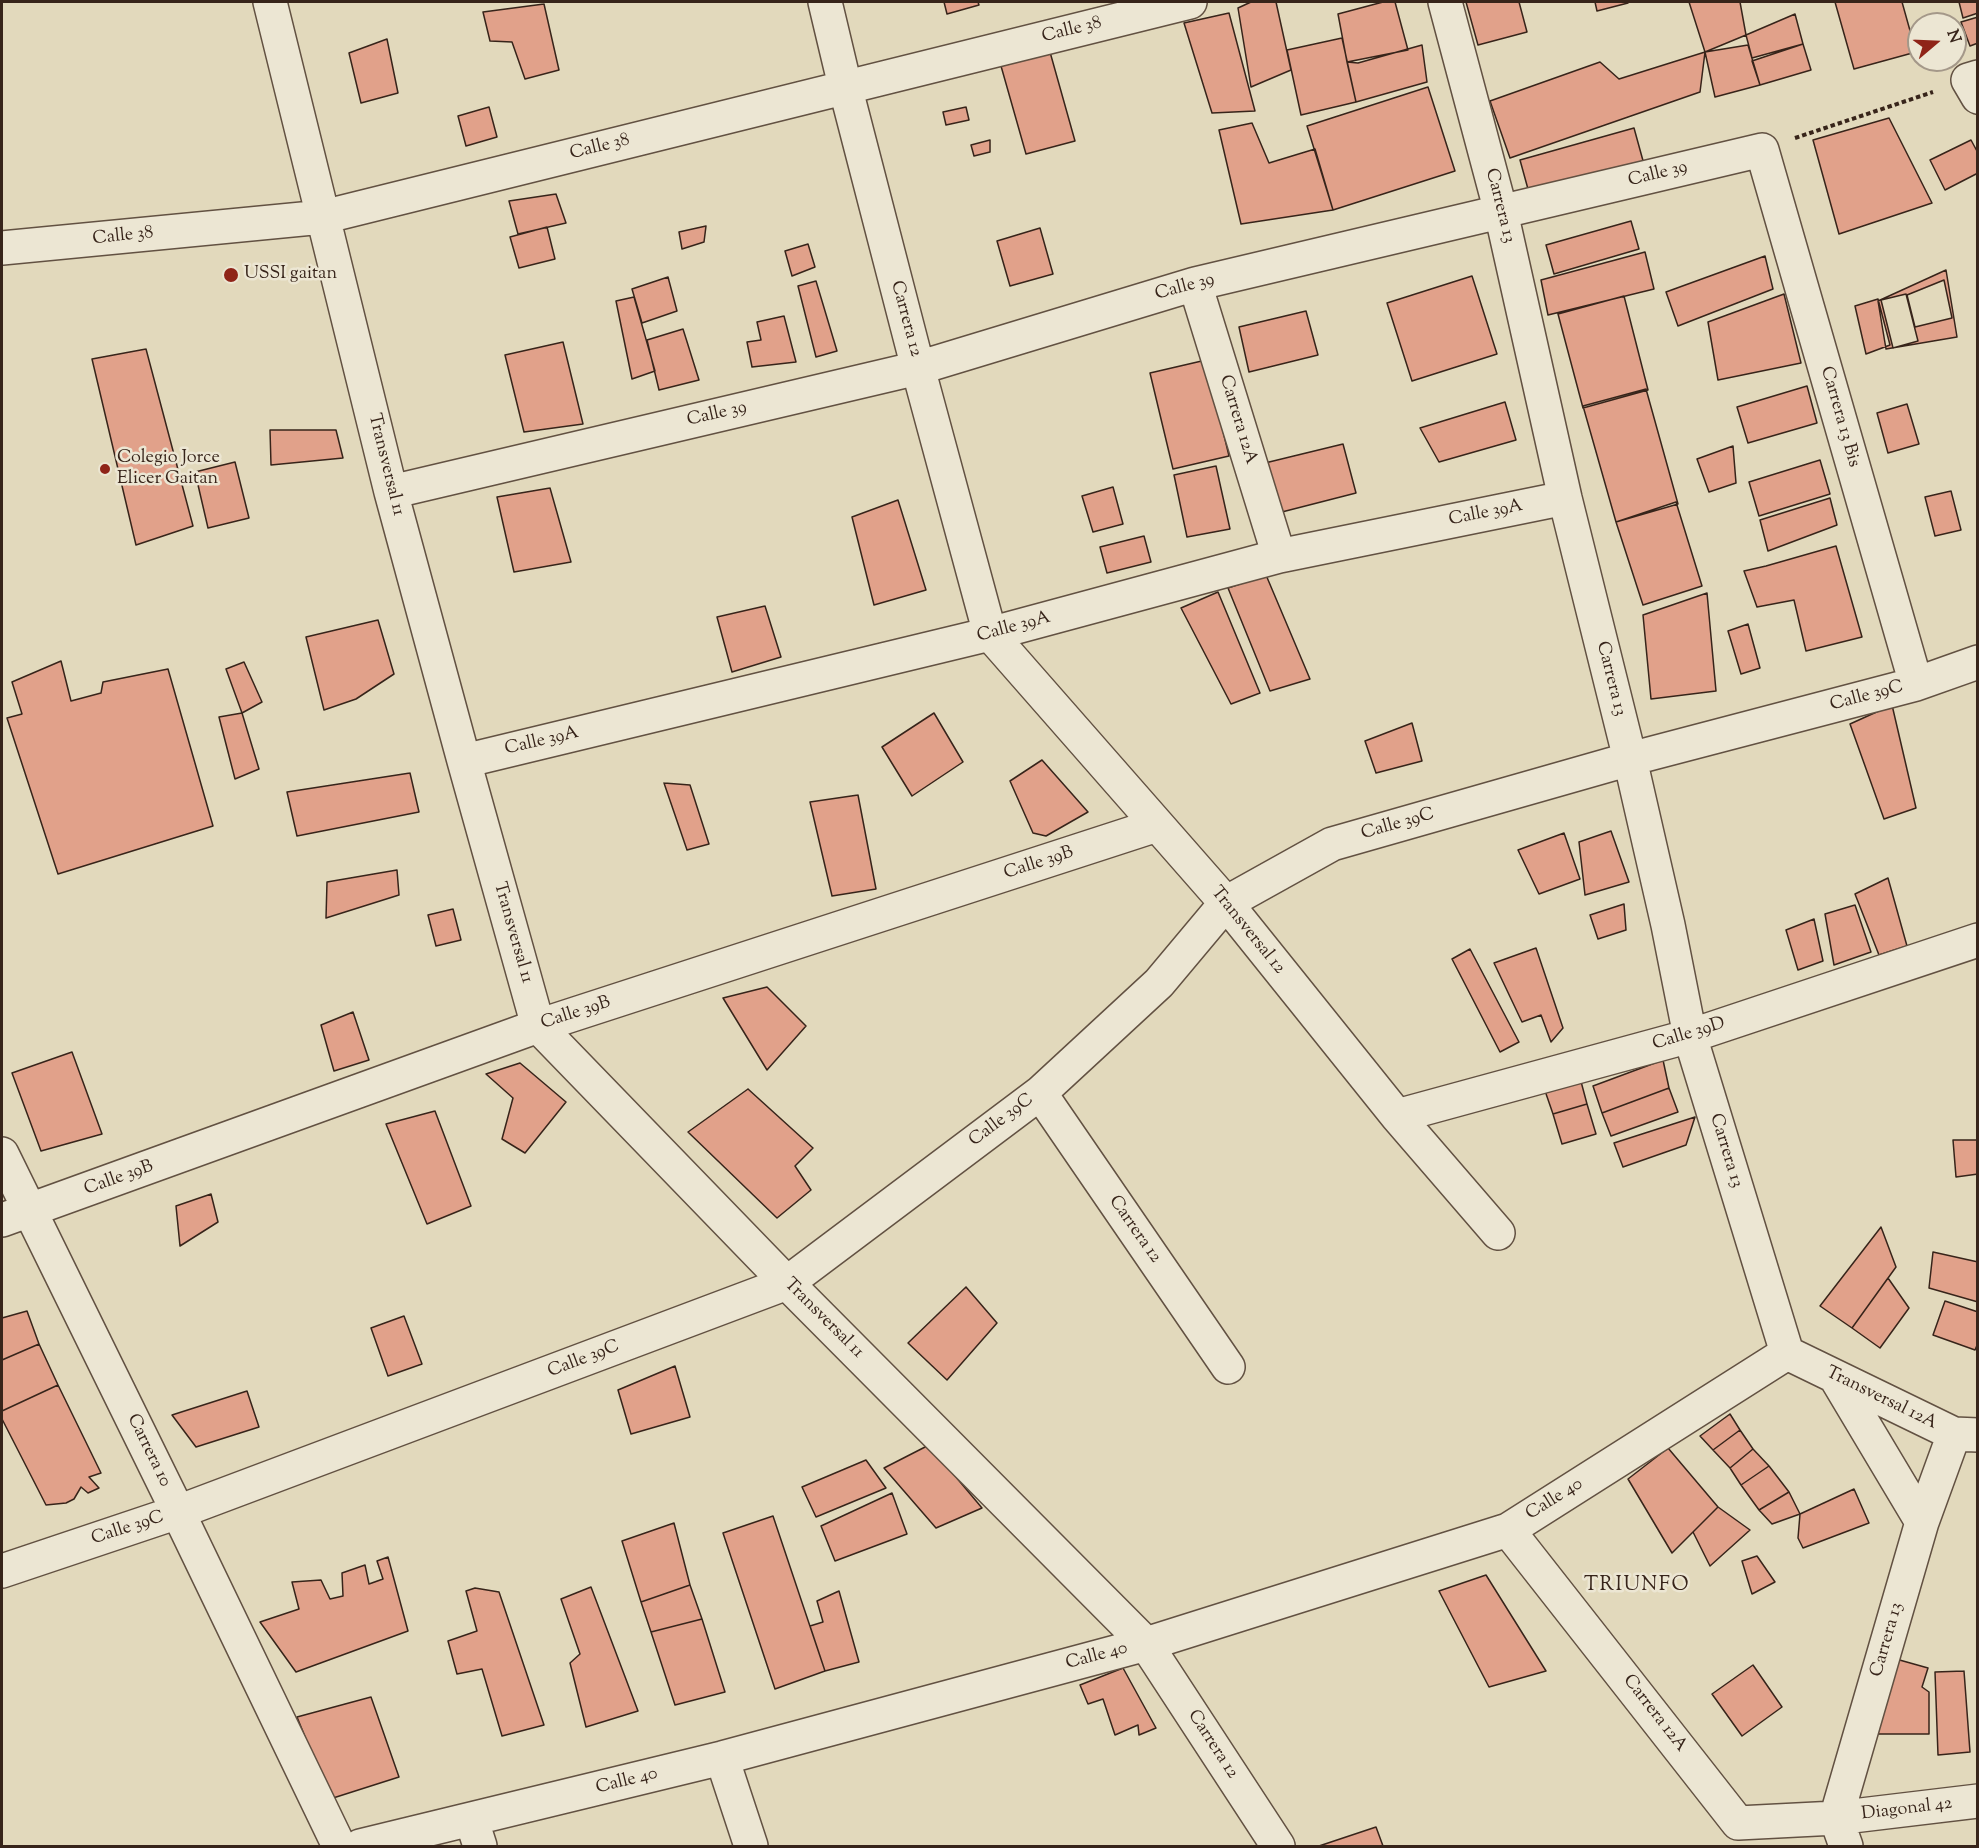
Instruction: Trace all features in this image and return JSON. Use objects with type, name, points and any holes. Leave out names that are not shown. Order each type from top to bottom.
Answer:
[{"type":"street","name":"Transversal 11","points":[[270,2],[391,492],[538,1026],[787,1283],[1146,1644]]},
{"type":"street","name":"Carrera 12","points":[[825,2],[918,368],[990,634]]},
{"type":"street","name":"Calle 38","points":[[2,248],[323,217],[1190,2]]},
{"type":"street","name":"Carrera 13","points":[[1445,2],[1501,212],[1565,498],[1630,759],[1668,925],[1690,1036],[1787,1353]]},
{"type":"street","name":"Calle 39","points":[[391,492],[918,368],[1195,284],[1762,150]]},
{"type":"street","name":"Carrera 13 Bis","points":[[1762,150],[1916,684]]},
{"type":"street","name":"Carrera 12A","points":[[1195,284],[1279,556]]},
{"type":"street","name":"Calle 39A","points":[[464,761],[990,634],[1279,556],[1565,498]]},
{"type":"street","name":"Transversal 12","points":[[990,634],[1226,903],[1397,1116],[1498,1233]]},
{"type":"street","name":"Calle 39C","points":[[2,1571],[178,1512],[787,1283],[1040,1093],[1160,983],[1226,903],[1332,844],[1630,759],[1916,684],[1977,662]]},
{"type":"street","name":"Calle 39B","points":[[15,1216],[538,1026],[1157,825]]},
{"type":"street","name":"Calle 39D","points":[[1397,1116],[1690,1036],[1977,940]]},
{"type":"street","name":"Carrera 12","points":[[1040,1093],[1228,1367]]},
{"type":"street","name":"Carrera 10","points":[[2,1154],[15,1216],[178,1512],[339,1846]]},
{"type":"street","name":"Transversal 12A","points":[[1787,1353],[1836,1378],[1966,1435]]},
{"type":"street","name":"Calle 40","points":[[360,1846],[476,1834],[722,1758],[1146,1644],[1509,1530],[1787,1353]]},
{"type":"street","points":[[1836,1378],[1922,1522]]},
{"type":"street","name":"Carrera 13","points":[[1841,1832],[1922,1522],[1966,1435]]},
{"type":"street","name":"Carrera 12A","points":[[1509,1530],[1738,1823],[1841,1832]]},
{"type":"street","name":"Carrera 12","points":[[1146,1644],[1278,1846]]},
{"type":"street","points":[[722,1758],[751,1846]]},
{"type":"street","name":"Diagonal 42","points":[[1841,1832],[1977,1801]]},
{"type":"path","points":[[1762,150],[1974,85]]},
{"type":"building","points":[[944,2],[978,2],[979,5],[947,14]]},
{"type":"building","points":[[1251,2],[1276,2],[1291,70],[1251,87],[1238,8]]},
{"type":"building","points":[[1383,2],[1395,2],[1408,50],[1347,62],[1338,14]]},
{"type":"building","points":[[1466,2],[1519,2],[1527,32],[1478,45]]},
{"type":"building","points":[[1595,2],[1628,2],[1628,3],[1597,11]]},
{"type":"building","points":[[1689,2],[1740,2],[1746,35],[1705,52]]},
{"type":"building","points":[[1835,2],[1902,2],[1907,20],[1907,54],[1854,69]]},
{"type":"building","points":[[1959,2],[1978,2],[1978,13],[1967,17],[1967,12],[1962,12]]},
{"type":"building","points":[[544,4],[559,70],[525,79],[512,42],[490,41],[483,12]]},
{"type":"building","points":[[1229,13],[1255,111],[1212,113],[1184,23]]},
{"type":"building","points":[[1795,14],[1803,44],[1752,58],[1746,35]]},
{"type":"building","points":[[1978,17],[1978,43],[1970,46],[1967,38],[1967,20]]},
{"type":"building","points":[[1342,38],[1356,102],[1301,115],[1287,50]]},
{"type":"building","points":[[387,39],[398,93],[361,103],[349,53]]},
{"type":"building","points":[[1803,44],[1811,70],[1760,85],[1752,61]]},
{"type":"building","points":[[1422,45],[1427,82],[1356,102],[1347,62],[1358,63]]},
{"type":"building","points":[[1748,45],[1760,85],[1715,97],[1705,52]]},
{"type":"building","points":[[1050,52],[1075,141],[1026,154],[1001,66]]},
{"type":"building","points":[[1705,52],[1700,92],[1510,158],[1490,101],[1600,62],[1619,79]]},
{"type":"building","points":[[1428,87],[1455,171],[1333,210],[1307,126]]},
{"type":"building","points":[[489,107],[497,137],[466,146],[458,116]]},
{"type":"building","points":[[966,107],[969,120],[946,125],[943,112]]},
{"type":"building","points":[[1889,118],[1932,203],[1839,234],[1813,140]]},
{"type":"building","points":[[1252,123],[1269,163],[1315,149],[1333,210],[1241,224],[1219,130]]},
{"type":"building","points":[[1634,128],[1645,168],[1531,200],[1520,160]]},
{"type":"building","points":[[990,140],[990,152],[974,156],[971,145]]},
{"type":"building","points":[[1971,140],[1978,153],[1978,173],[1945,190],[1930,160]]},
{"type":"building","points":[[556,194],[566,223],[518,234],[509,201]]},
{"type":"building","points":[[1631,221],[1639,249],[1554,274],[1546,245]]},
{"type":"building","points":[[706,226],[704,242],[682,249],[679,232]]},
{"type":"building","points":[[547,227],[555,259],[519,268],[510,237]]},
{"type":"building","points":[[1040,228],[1053,274],[1010,286],[997,241]]},
{"type":"building","points":[[808,244],[815,267],[792,276],[785,251]]},
{"type":"building","points":[[1645,252],[1654,289],[1548,315],[1541,280]]},
{"type":"building","points":[[1765,256],[1773,289],[1678,326],[1666,292]]},
{"type":"building","points":[[1946,270],[1957,337],[1886,349],[1878,301]]},
{"type":"building","points":[[1472,276],[1497,354],[1412,381],[1387,303]]},
{"type":"building","points":[[668,277],[677,311],[642,323],[632,289]]},
{"type":"building","points":[[1944,280],[1952,318],[1915,327],[1907,295]]},
{"type":"building","points":[[816,281],[837,351],[816,357],[798,286]]},
{"type":"building","points":[[1784,294],[1801,363],[1718,380],[1708,322]]},
{"type":"building","points":[[1906,294],[1918,341],[1893,348],[1881,300]]},
{"type":"building","points":[[1624,296],[1648,390],[1583,408],[1558,314]]},
{"type":"building","points":[[634,297],[655,371],[632,379],[616,301]]},
{"type":"building","points":[[1878,299],[1890,345],[1866,354],[1855,306]]},
{"type":"building","points":[[1306,311],[1318,355],[1249,372],[1239,327]]},
{"type":"building","points":[[784,316],[796,362],[752,367],[747,342],[761,340],[757,322]]},
{"type":"building","points":[[683,329],[699,380],[659,390],[647,340]]},
{"type":"building","points":[[563,342],[583,424],[524,432],[505,355]]},
{"type":"building","points":[[146,349],[193,526],[136,545],[92,359]]},
{"type":"building","points":[[1206,360],[1229,456],[1173,469],[1150,373]]},
{"type":"building","points":[[1807,386],[1817,423],[1748,443],[1737,407]]},
{"type":"building","points":[[1646,389],[1678,504],[1616,522],[1583,406]]},
{"type":"building","points":[[1505,402],[1516,440],[1439,462],[1420,428]]},
{"type":"building","points":[[1907,404],[1919,444],[1888,453],[1877,413]]},
{"type":"building","points":[[270,430],[336,430],[343,458],[271,465]]},
{"type":"building","points":[[1343,444],[1356,493],[1278,513],[1265,463]]},
{"type":"building","points":[[1733,446],[1736,483],[1709,492],[1697,459]]},
{"type":"building","points":[[1820,460],[1830,494],[1759,516],[1749,482]]},
{"type":"building","points":[[235,462],[249,518],[208,528],[195,472]]},
{"type":"building","points":[[1216,466],[1230,529],[1187,537],[1174,475]]},
{"type":"building","points":[[1113,487],[1123,524],[1093,532],[1082,496]]},
{"type":"building","points":[[550,488],[571,562],[514,572],[497,497]]},
{"type":"building","points":[[1951,491],[1961,530],[1935,536],[1925,497]]},
{"type":"building","points":[[1830,498],[1837,525],[1768,551],[1760,520]]},
{"type":"building","points":[[898,500],[926,590],[874,605],[852,517]]},
{"type":"building","points":[[1676,502],[1702,586],[1643,605],[1616,522]]},
{"type":"building","points":[[1144,536],[1151,562],[1107,573],[1100,547]]},
{"type":"building","points":[[1836,546],[1862,637],[1806,651],[1794,600],[1757,607],[1744,571]]},
{"type":"building","points":[[1266,575],[1310,679],[1270,691],[1228,588]]},
{"type":"building","points":[[1218,592],[1260,693],[1231,704],[1181,608]]},
{"type":"building","points":[[1707,593],[1716,691],[1651,699],[1643,615]]},
{"type":"building","points":[[765,606],[781,657],[732,672],[717,617]]},
{"type":"building","points":[[378,620],[394,674],[356,699],[324,710],[306,637]]},
{"type":"building","points":[[1748,624],[1760,668],[1741,674],[1728,631]]},
{"type":"building","points":[[61,661],[71,701],[101,693],[103,682],[168,669],[213,826],[58,874],[7,718],[22,714],[12,682]]},
{"type":"building","points":[[244,662],[262,702],[242,713],[226,669]]},
{"type":"building","points":[[1892,705],[1916,808],[1884,819],[1850,724]]},
{"type":"building","points":[[242,713],[259,769],[235,779],[219,717]]},
{"type":"building","points":[[934,713],[963,762],[912,796],[882,747]]},
{"type":"building","points":[[1412,723],[1422,761],[1376,773],[1365,741]]},
{"type":"building","points":[[1042,760],[1088,812],[1046,836],[1033,833],[1010,781]]},
{"type":"building","points":[[410,773],[419,812],[297,836],[287,792]]},
{"type":"building","points":[[664,783],[690,785],[709,844],[687,850]]},
{"type":"building","points":[[858,795],[876,889],[832,896],[810,802]]},
{"type":"building","points":[[1611,831],[1629,882],[1585,895],[1579,842]]},
{"type":"building","points":[[1564,833],[1580,879],[1539,894],[1518,850]]},
{"type":"building","points":[[397,870],[399,895],[326,918],[327,882]]},
{"type":"building","points":[[1888,878],[1907,946],[1879,955],[1855,894]]},
{"type":"building","points":[[1624,904],[1626,930],[1598,939],[1590,915]]},
{"type":"building","points":[[1855,905],[1871,952],[1834,965],[1825,914]]},
{"type":"building","points":[[453,909],[461,940],[436,946],[428,915]]},
{"type":"building","points":[[1814,919],[1823,961],[1798,970],[1786,930]]},
{"type":"building","points":[[1536,948],[1563,1028],[1551,1042],[1541,1015],[1522,1022],[1494,963]]},
{"type":"building","points":[[1470,949],[1519,1042],[1500,1052],[1452,959]]},
{"type":"building","points":[[767,987],[806,1026],[767,1070],[723,998]]},
{"type":"building","points":[[353,1012],[369,1060],[334,1071],[321,1025]]},
{"type":"building","points":[[72,1052],[102,1134],[41,1151],[12,1073]]},
{"type":"building","points":[[1663,1060],[1669,1088],[1602,1113],[1593,1086]]},
{"type":"building","points":[[520,1063],[566,1102],[525,1153],[502,1139],[513,1098],[486,1074]]},
{"type":"building","points":[[1579,1074],[1587,1104],[1553,1114],[1543,1085]]},
{"type":"building","points":[[1669,1088],[1678,1112],[1611,1136],[1602,1113]]},
{"type":"building","points":[[748,1089],[813,1148],[795,1166],[811,1190],[777,1218],[688,1132]]},
{"type":"building","points":[[1587,1104],[1596,1134],[1562,1144],[1553,1114]]},
{"type":"building","points":[[435,1111],[471,1206],[427,1224],[386,1124]]},
{"type":"building","points":[[1695,1117],[1686,1145],[1623,1167],[1614,1143]]},
{"type":"building","points":[[1953,1140],[1978,1140],[1978,1174],[1956,1177]]},
{"type":"building","points":[[211,1194],[218,1222],[180,1246],[176,1206]]},
{"type":"building","points":[[1881,1227],[1896,1267],[1852,1328],[1820,1306]]},
{"type":"building","points":[[1933,1252],[1978,1262],[1978,1302],[1929,1288]]},
{"type":"building","points":[[1888,1278],[1909,1308],[1880,1348],[1852,1328]]},
{"type":"building","points":[[966,1287],[997,1323],[947,1380],[908,1343]]},
{"type":"building","points":[[1945,1301],[1978,1312],[1978,1343],[1975,1350],[1933,1335]]},
{"type":"building","points":[[27,1311],[39,1344],[2,1360],[2,1318]]},
{"type":"building","points":[[404,1316],[422,1364],[388,1376],[371,1328]]},
{"type":"building","points":[[39,1344],[58,1385],[2,1411],[2,1360]]},
{"type":"building","points":[[675,1366],[690,1417],[631,1434],[618,1390]]},
{"type":"building","points":[[58,1385],[101,1473],[89,1477],[99,1488],[88,1493],[81,1487],[74,1499],[66,1503],[46,1505],[2,1419],[2,1411]]},
{"type":"building","points":[[247,1391],[259,1427],[196,1447],[172,1415]]},
{"type":"building","points":[[1730,1414],[1740,1430],[1713,1450],[1700,1436]]},
{"type":"building","points":[[1740,1430],[1753,1449],[1730,1468],[1713,1450]]},
{"type":"building","points":[[929,1445],[982,1508],[936,1528],[884,1468]]},
{"type":"building","points":[[1668,1448],[1718,1507],[1672,1553],[1628,1479]]},
{"type":"building","points":[[1753,1449],[1769,1466],[1741,1485],[1730,1468]]},
{"type":"building","points":[[866,1460],[886,1488],[816,1517],[802,1487]]},
{"type":"building","points":[[1769,1466],[1789,1492],[1759,1510],[1741,1485]]},
{"type":"building","points":[[1854,1489],[1869,1523],[1803,1548],[1798,1538],[1800,1514]]},
{"type":"building","points":[[1789,1492],[1800,1514],[1772,1524],[1759,1510]]},
{"type":"building","points":[[892,1493],[907,1534],[835,1561],[821,1526]]},
{"type":"building","points":[[1718,1507],[1750,1530],[1710,1566],[1693,1532]]},
{"type":"building","points":[[773,1516],[825,1671],[775,1689],[723,1533]]},
{"type":"building","points":[[674,1523],[690,1585],[641,1602],[622,1541]]},
{"type":"building","points":[[1757,1556],[1775,1582],[1752,1594],[1742,1561]]},
{"type":"building","points":[[388,1557],[408,1631],[296,1672],[260,1622],[299,1609],[292,1582],[321,1580],[330,1599],[343,1596],[342,1573],[365,1565],[369,1584],[383,1579],[377,1561]]},
{"type":"building","points":[[1486,1575],[1546,1671],[1489,1687],[1439,1591]]},
{"type":"building","points":[[690,1585],[702,1619],[651,1632],[641,1602]]},
{"type":"building","points":[[591,1587],[638,1711],[586,1727],[570,1663],[580,1654],[561,1599]]},
{"type":"building","points":[[475,1588],[499,1592],[544,1725],[502,1736],[482,1669],[457,1674],[448,1641],[477,1631],[466,1591]]},
{"type":"building","points":[[839,1591],[859,1662],[825,1671],[810,1626],[823,1622],[817,1601]]},
{"type":"building","points":[[702,1619],[725,1692],[675,1705],[651,1632]]},
{"type":"building","points":[[1896,1659],[1928,1668],[1922,1687],[1929,1692],[1929,1734],[1874,1734]]},
{"type":"building","points":[[1753,1665],[1782,1707],[1742,1736],[1712,1694]]},
{"type":"building","points":[[1123,1668],[1156,1728],[1139,1735],[1138,1725],[1115,1735],[1103,1699],[1088,1704],[1080,1685]]},
{"type":"building","points":[[1964,1671],[1970,1752],[1938,1755],[1935,1672]]},
{"type":"building","points":[[371,1697],[399,1777],[330,1799],[297,1717]]},
{"type":"building","points":[[1376,1827],[1383,1846],[1319,1846]]},
{"type":"place","name":"USSI gaitan","points":[[231,275]]},
{"type":"place","name":"Colegio Jorce Elicer Gaitan","points":[[105,469]]},
{"type":"district","name":"TRIUNFO","points":[[1637,1587]]}]
